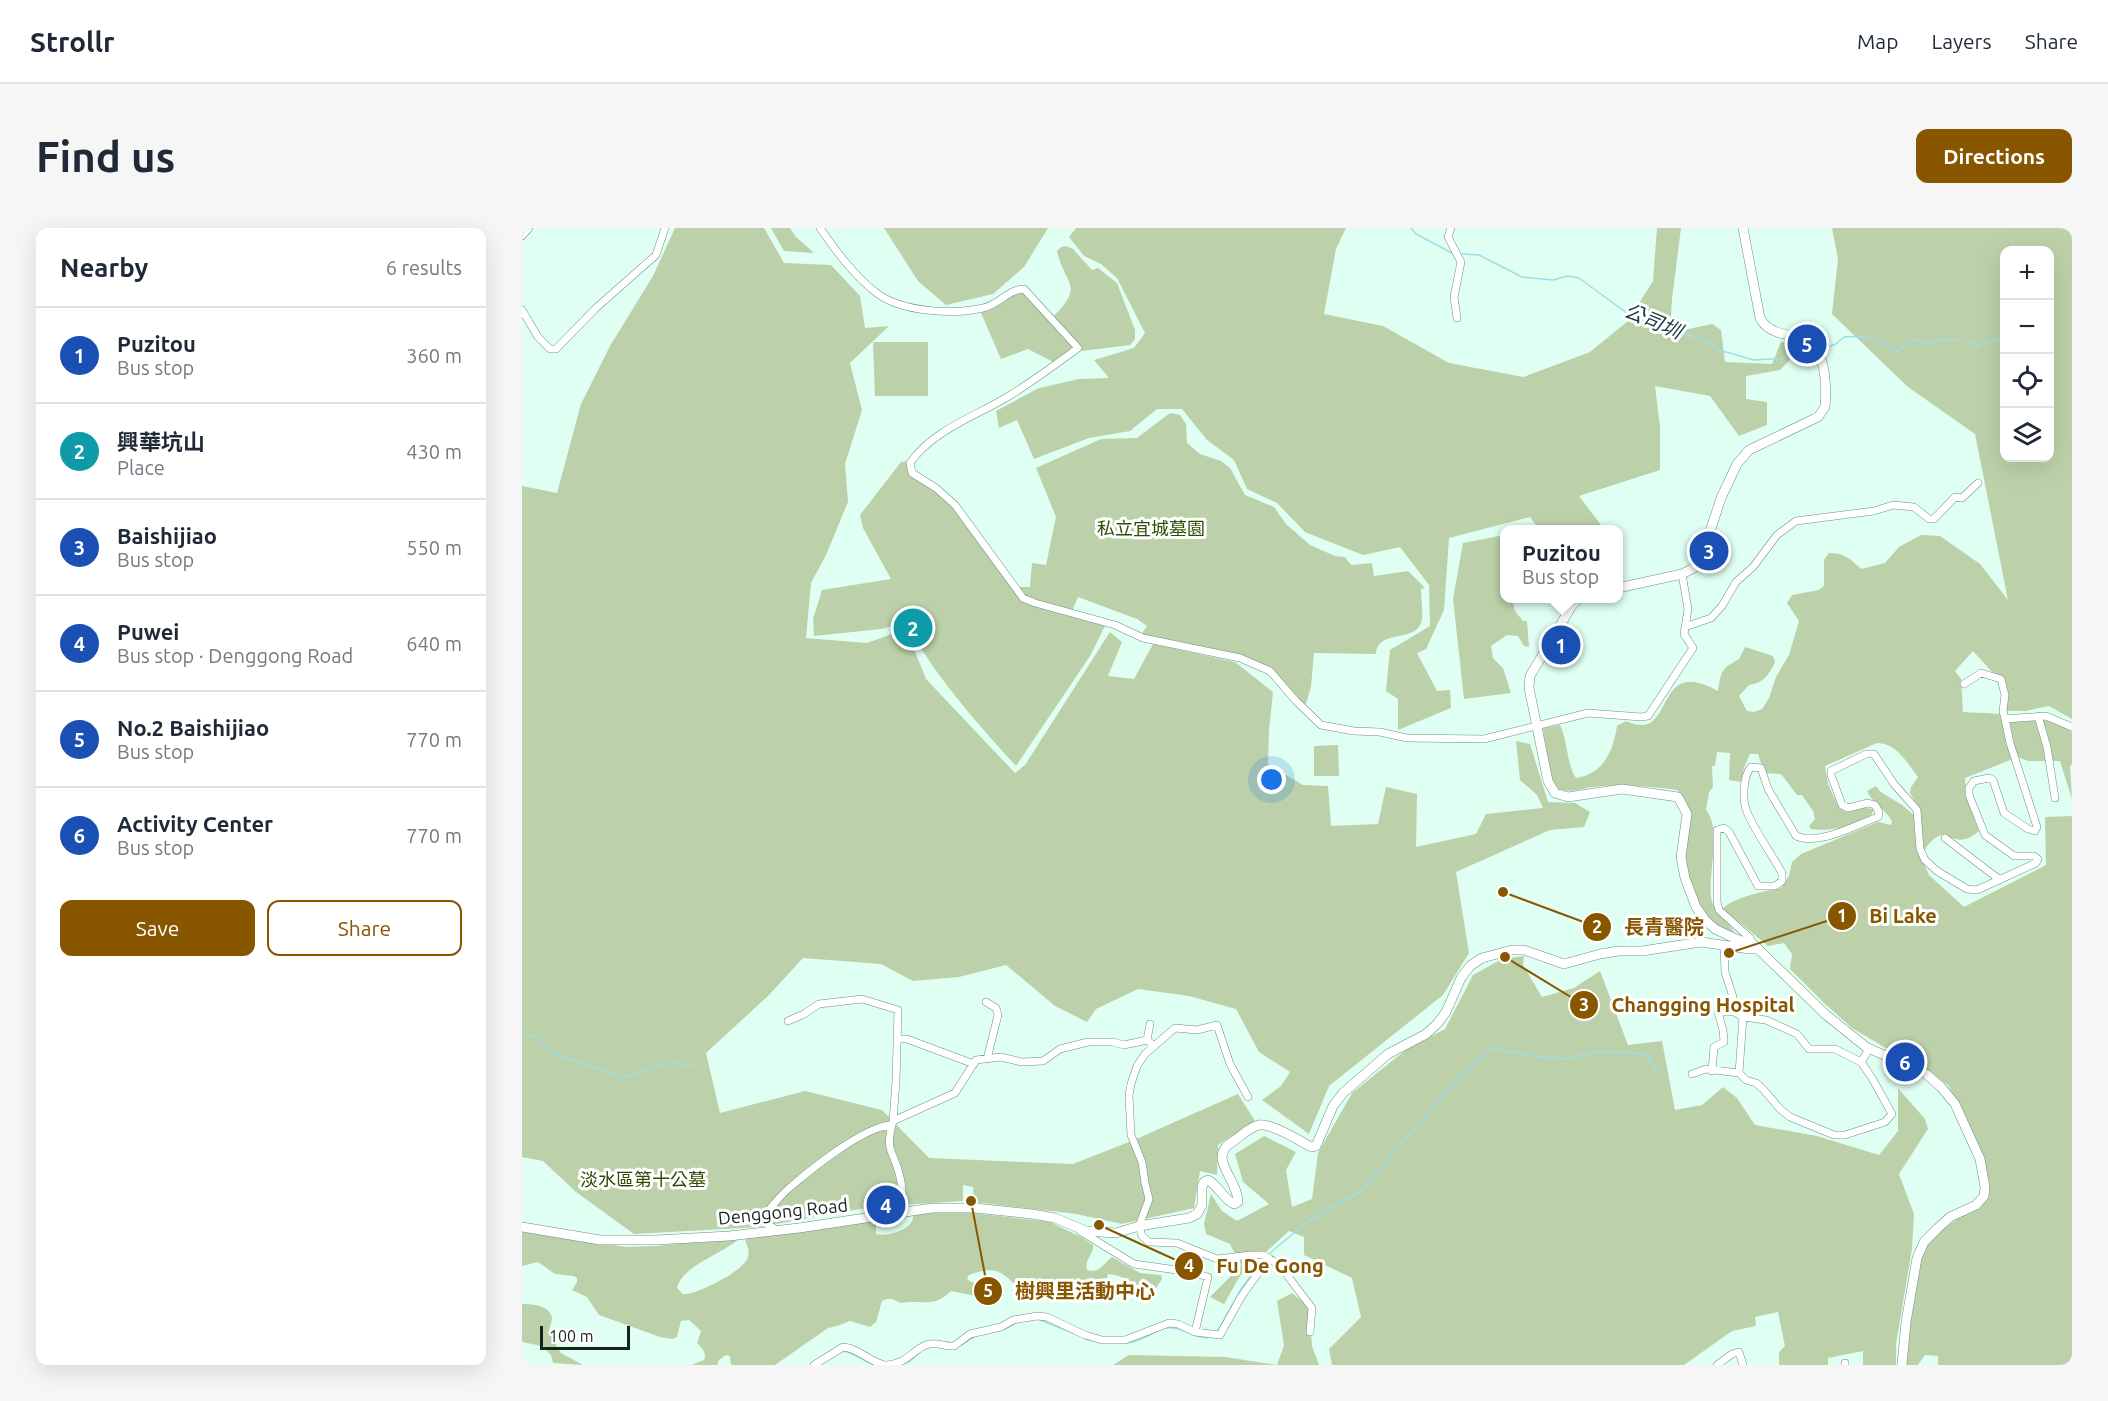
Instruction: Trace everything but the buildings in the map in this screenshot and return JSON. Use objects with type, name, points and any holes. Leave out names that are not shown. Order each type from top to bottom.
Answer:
[{"type":"street","points":[[522,236],[529,228]]},
{"type":"street","points":[[522,310],[538,337],[550,349],[556,349],[596,308],[656,255],[665,228]]},
{"type":"street","points":[[820,228],[836,251],[857,274],[878,294],[895,303],[926,310],[957,312],[985,308],[1004,299],[1017,289],[1024,289],[1078,348],[1009,396],[943,432],[917,453],[910,463],[912,472],[936,488],[955,505],[1023,598],[1115,625],[1143,638],[1240,658],[1270,671],[1321,725],[1354,731],[1380,732],[1407,738],[1484,739],[1588,713],[1648,716],[1693,648],[1684,634],[1688,609],[1682,574]]},
{"type":"street","points":[[1450,228],[1448,237],[1461,262],[1454,297],[1457,318]]},
{"type":"street","points":[[1623,587],[1682,574],[1694,568],[1702,556],[1721,498],[1737,464],[1749,450],[1818,417],[1825,407],[1824,372],[1817,346],[1811,338],[1771,331],[1764,326],[1760,318],[1743,228]]},
{"type":"street","points":[[1685,627],[1711,618],[1722,606],[1736,582],[1752,567],[1777,535],[1796,521],[1874,511],[1893,505],[1914,507],[1929,519],[1934,519],[1955,497],[1962,498],[1978,483]]},
{"type":"street","points":[[1575,603],[1530,676],[1529,688],[1548,781],[1555,793],[1568,797],[1623,789],[1678,797],[1686,814],[1681,857],[1685,878],[1696,907],[1705,921],[1715,929],[1755,946]]},
{"type":"street","points":[[1902,1365],[1917,1258],[1924,1242],[1950,1218],[1976,1204],[1984,1196],[1985,1187],[1980,1159],[1955,1104],[1941,1087],[1926,1074],[1870,1048],[1825,1014],[1719,910],[1717,902],[1718,830],[1724,828],[1730,832],[1758,886],[1775,886],[1782,881],[1782,873],[1747,810],[1744,793],[1748,772],[1755,766],[1761,768],[1768,789],[1796,836],[1805,839],[1819,839],[1878,817],[1879,812],[1875,805],[1868,803],[1848,808],[1842,805],[1831,775],[1831,771],[1866,754],[1875,754],[1894,784],[1917,810],[1920,849],[1925,860],[1936,871],[1967,889],[1977,890],[2036,863],[2038,859],[2034,856],[2014,856],[1985,835],[1969,795],[1974,781],[1989,778],[1993,780],[2004,813],[2028,829],[2035,831],[2037,827],[2010,743],[2003,711],[2005,694],[2001,679],[1981,673],[1964,684]]},
{"type":"street","points":[[2038,716],[2047,747],[2055,798]]},
{"type":"street","points":[[2005,719],[2053,717],[2072,728]]},
{"type":"street","points":[[1945,838],[2000,880]]},
{"type":"street","name":"Denggong Road","points":[[522,1227],[600,1240],[656,1240],[777,1230],[932,1208],[975,1208],[1055,1218],[1086,1231],[1116,1233],[1139,1226],[1189,1218],[1197,1214],[1202,1205],[1202,1187],[1208,1180],[1215,1184],[1229,1201],[1234,1204],[1238,1202],[1238,1195],[1223,1162],[1222,1153],[1225,1146],[1254,1127],[1269,1126],[1311,1147],[1316,1146],[1333,1106],[1343,1093],[1388,1053],[1426,1034],[1437,1024],[1446,1012],[1461,978],[1470,966],[1482,958],[1512,950],[1524,950],[1564,964],[1600,954],[1642,951],[1701,942],[1750,950],[1755,946]]},
{"type":"street","points":[[1724,945],[1725,972],[1733,997],[1734,1012]]},
{"type":"street","points":[[788,1021],[819,1004],[862,999],[898,1010],[893,1123],[889,1132],[889,1150],[900,1176],[903,1211]]},
{"type":"street","points":[[987,1002],[996,1008],[998,1016],[987,1059]]},
{"type":"street","points":[[1712,1071],[1714,1047],[1724,1042],[1718,1012],[1734,1012],[1743,1017],[1766,1020],[1797,1034],[1809,1048],[1835,1049],[1861,1062],[1892,1114],[1885,1122],[1845,1135],[1834,1135],[1790,1117],[1763,1089],[1756,1083],[1746,1080],[1740,1073],[1743,1017]]},
{"type":"street","points":[[1150,1024],[1150,1043],[1137,1066],[1129,1095],[1131,1135],[1142,1162],[1149,1199],[1139,1226],[1142,1236],[1149,1242],[1177,1243],[1217,1259],[1251,1255],[1263,1255],[1269,1258],[1280,1266],[1312,1308],[1310,1332]]},
{"type":"street","points":[[777,1230],[762,1221],[763,1217],[788,1189],[838,1150],[878,1127],[893,1123],[955,1093],[976,1060],[1001,1057],[1022,1062],[1043,1061],[1060,1049],[1088,1042],[1113,1042],[1124,1045],[1138,1042],[1150,1043],[1175,1028],[1197,1030],[1217,1025],[1230,1064],[1248,1097]]},
{"type":"street","points":[[897,1039],[908,1040],[974,1064]]},
{"type":"street","points":[[1138,1042],[1145,1054]]},
{"type":"street","points":[[1861,1062],[1870,1048]]},
{"type":"street","points":[[1692,1074],[1706,1069],[1740,1073]]},
{"type":"street","points":[[1076,1228],[1134,1264],[1191,1272],[1208,1277],[1195,1332]]},
{"type":"street","points":[[814,1365],[843,1347],[856,1350],[868,1359],[886,1365],[900,1362],[928,1344],[954,1346],[970,1335],[1028,1316],[1047,1317],[1085,1335],[1102,1340],[1125,1340],[1169,1323],[1178,1324],[1195,1332],[1220,1335],[1241,1297],[1269,1258]]},
{"type":"street","points":[[1717,1365],[1732,1354],[1739,1352],[1743,1365]]},
{"type":"green space","name":"淡水區第十公墓","points":[[675,228],[764,228],[784,263],[831,265],[860,296],[865,328],[889,326],[850,363],[862,410],[845,464],[848,502],[826,555],[811,583],[806,638],[867,643],[906,629],[926,679],[1015,773],[1025,765],[1110,632],[1122,642],[1108,676],[1134,679],[1153,644],[1235,662],[1273,692],[1268,764],[1303,785],[1328,786],[1331,826],[1378,824],[1386,787],[1417,794],[1416,847],[1476,834],[1486,814],[1543,808],[1537,795],[1520,780],[1516,741],[1530,744],[1548,802],[1575,803],[1590,812],[1584,827],[1550,830],[1456,872],[1469,953],[1443,995],[1329,1086],[1309,1134],[1262,1100],[1281,1086],[1290,1072],[1259,1052],[1236,1009],[1189,996],[1138,989],[1096,1009],[1087,1022],[1055,1006],[1006,965],[959,977],[913,981],[881,964],[803,958],[769,995],[706,1053],[720,1113],[805,1091],[882,1110],[929,1158],[1073,1164],[1238,1094],[1255,1121],[1218,1145],[1217,1175],[1200,1171],[1194,1208],[1122,1224],[1076,1214],[974,1202],[973,1187],[963,1185],[963,1201],[871,1207],[759,1227],[634,1234],[576,1192],[543,1161],[522,1157],[522,486],[557,493],[581,404],[610,346],[653,276]]},
{"type":"green space","points":[[771,228],[790,228],[796,237],[814,253],[784,251]]},
{"type":"green space","points":[[884,228],[1048,228],[1024,267],[993,294],[946,305],[918,281]]},
{"type":"green space","points":[[1076,228],[1346,228],[1336,249],[1324,314],[1383,326],[1449,363],[1523,377],[1590,352],[1628,321],[1653,281],[1657,228],[1681,228],[1670,333],[1712,324],[1721,330],[1725,362],[1772,364],[1781,342],[1806,343],[1780,370],[1746,376],[1746,399],[1767,402],[1767,425],[1739,436],[1710,396],[1655,386],[1660,427],[1660,470],[1579,496],[1601,525],[1536,525],[1530,517],[1449,538],[1444,610],[1426,649],[1417,653],[1437,691],[1450,690],[1451,708],[1398,730],[1398,699],[1386,691],[1390,650],[1430,626],[1429,585],[1400,547],[1363,555],[1305,532],[1277,503],[1247,489],[1234,460],[1207,440],[1182,409],[1157,409],[1130,431],[1089,438],[1034,459],[1017,420],[999,428],[996,411],[1039,388],[1079,379],[1109,378],[1094,360],[1134,348],[1145,333],[1117,278],[1101,264],[1084,256],[1069,237]]},
{"type":"green space","points":[[1832,228],[2072,228],[2072,719],[2049,706],[2025,711],[2007,711],[2004,678],[1991,671],[1973,651],[1955,671],[1961,679],[1963,712],[2033,718],[2047,721],[2072,732],[2072,764],[2070,766],[2072,799],[2060,761],[2028,761],[2018,757],[1965,778],[1970,805],[1979,831],[1962,840],[1943,834],[1930,843],[1921,857],[1929,875],[1964,907],[2046,865],[2045,817],[2072,816],[2072,1365],[1938,1365],[1938,1356],[1925,1355],[1918,1365],[1905,1365],[1915,1286],[1923,1251],[1935,1236],[1962,1215],[1987,1190],[1963,1113],[1948,1085],[1852,1028],[1824,1003],[1790,969],[1792,954],[1784,943],[1768,946],[1723,909],[1740,898],[1781,888],[1789,876],[1792,862],[1801,854],[1878,822],[1891,825],[1892,821],[1867,791],[1876,786],[1914,815],[1920,810],[1910,793],[1918,777],[1901,755],[1890,746],[1877,743],[1825,766],[1828,784],[1837,804],[1850,809],[1873,809],[1873,812],[1869,817],[1854,824],[1836,829],[1818,830],[1811,829],[1809,826],[1815,819],[1813,811],[1802,795],[1797,795],[1781,774],[1764,773],[1758,754],[1750,754],[1741,782],[1729,780],[1730,753],[1717,752],[1715,766],[1712,766],[1713,787],[1709,792],[1706,810],[1711,819],[1714,841],[1711,892],[1714,906],[1734,932],[1733,934],[1709,920],[1702,912],[1695,896],[1685,861],[1690,813],[1688,805],[1677,790],[1604,786],[1565,791],[1557,787],[1549,768],[1543,728],[1560,725],[1573,773],[1576,778],[1585,776],[1600,767],[1605,760],[1613,745],[1617,726],[1626,721],[1642,725],[1652,721],[1673,690],[1683,683],[1697,682],[1718,691],[1723,671],[1739,659],[1745,647],[1773,656],[1775,662],[1765,678],[1749,685],[1739,696],[1747,711],[1754,712],[1762,709],[1789,655],[1799,621],[1787,603],[1792,595],[1819,590],[1824,586],[1824,560],[1829,553],[1847,557],[1861,569],[1885,563],[1899,547],[1921,535],[1940,536],[1980,564],[2008,600],[1975,434],[1908,387],[1832,314],[1838,259]]},
{"type":"green space","points":[[1066,246],[1073,249],[1092,270],[1098,268],[1117,283],[1135,330],[1135,339],[1130,345],[1082,351],[1054,316],[1071,291],[1057,251]]},
{"type":"green space","points":[[1022,290],[1075,348],[1055,363],[1028,349],[1001,359],[981,313]]},
{"type":"green space","points":[[873,342],[928,342],[928,396],[875,396]]},
{"type":"green space","name":"私立宜城墓園","points":[[1170,413],[1180,415],[1186,424],[1187,443],[1200,454],[1221,461],[1230,468],[1245,495],[1274,507],[1286,524],[1310,545],[1335,556],[1345,557],[1351,565],[1372,563],[1374,576],[1408,571],[1425,588],[1421,589],[1422,619],[1419,627],[1413,632],[1383,641],[1378,646],[1376,654],[1314,653],[1311,687],[1305,707],[1269,675],[1241,657],[1141,635],[1147,626],[1137,619],[1078,597],[1070,616],[1105,626],[1090,656],[1016,766],[943,680],[906,623],[881,629],[814,636],[813,619],[822,590],[891,579],[863,528],[860,515],[901,462],[909,461],[910,470],[953,506],[1011,587],[1030,587],[1032,563],[1046,565],[1056,517],[1036,468],[1101,439],[1137,438]]},
{"type":"green space","points":[[1500,536],[1500,603],[1513,603],[1515,611],[1523,621],[1527,621],[1529,647],[1524,646],[1518,636],[1507,635],[1491,646],[1493,658],[1503,668],[1511,693],[1464,699],[1453,599],[1463,543]]},
{"type":"green space","points":[[1338,745],[1339,776],[1314,776],[1314,746]]},
{"type":"green space","points":[[1524,956],[1523,965],[1542,997],[1574,988],[1600,971],[1628,1045],[1662,1041],[1675,1110],[1702,1105],[1723,1087],[1737,1098],[1755,1125],[1817,1136],[1879,1155],[1898,1131],[1898,1088],[1925,1119],[1928,1129],[1899,1174],[1914,1214],[1912,1249],[1896,1344],[1896,1365],[1863,1365],[1863,1351],[1828,1358],[1828,1365],[1779,1365],[1779,1352],[1785,1346],[1778,1312],[1755,1317],[1756,1326],[1732,1331],[1684,1365],[1332,1365],[1329,1349],[1361,1317],[1352,1278],[1304,1255],[1304,1237],[1289,1231],[1240,1276],[1224,1304],[1210,1297],[1241,1266],[1230,1244],[1206,1234],[1204,1224],[1211,1194],[1222,1211],[1237,1221],[1269,1204],[1243,1182],[1235,1154],[1264,1136],[1296,1152],[1286,1170],[1292,1207],[1312,1199],[1318,1153],[1352,1093],[1407,1049],[1445,1029],[1473,975],[1502,959]]},
{"type":"green space","points":[[956,1211],[1050,1222],[1093,1245],[1086,1266],[1087,1270],[1098,1269],[1112,1257],[1140,1273],[1161,1275],[1162,1279],[1151,1296],[1142,1288],[1120,1276],[1108,1274],[1107,1278],[1094,1289],[1088,1283],[1080,1282],[1061,1297],[1057,1296],[1055,1283],[1052,1281],[1016,1284],[993,1270],[982,1271],[969,1275],[967,1279],[992,1289],[995,1292],[993,1295],[976,1296],[951,1291],[945,1297],[933,1302],[901,1303],[887,1299],[882,1301],[876,1322],[870,1327],[850,1321],[828,1328],[775,1365],[731,1365],[730,1356],[726,1355],[719,1360],[717,1365],[691,1365],[704,1360],[705,1355],[697,1343],[701,1331],[689,1320],[681,1321],[677,1337],[673,1339],[660,1337],[599,1315],[587,1297],[572,1290],[577,1282],[574,1276],[555,1274],[538,1262],[522,1266],[522,1231],[626,1247],[657,1246],[742,1236],[687,1272],[677,1288],[683,1294],[688,1294],[722,1280],[739,1268],[745,1262],[749,1252],[745,1238],[869,1222],[876,1225],[876,1234],[885,1235],[906,1228],[915,1212]]},
{"type":"green space","points":[[1292,1293],[1309,1307],[1312,1346],[1319,1365],[1277,1365],[1284,1345],[1277,1301]]},
{"type":"green space","points":[[522,1304],[540,1306],[548,1310],[552,1318],[549,1333],[561,1353],[583,1365],[553,1363],[551,1355],[546,1350],[547,1347],[522,1342]]},
{"type":"green space","points":[[1129,1355],[1225,1357],[1277,1365],[1113,1365]]},
{"type":"waterway","name":"公司圳","points":[[1411,228],[1416,234],[1452,253]]},
{"type":"waterway","name":"公司圳","points":[[1462,254],[1479,255],[1522,277],[1553,280],[1567,276],[1579,278],[1628,314],[1708,342],[1719,350],[1754,360],[1796,359],[1815,353]]},
{"type":"waterway","name":"公司圳","points":[[1822,349],[1836,344],[1844,337],[1853,336],[1872,338],[1897,351],[1914,340],[1929,343],[1947,339],[1959,341]]},
{"type":"waterway","name":"公司圳","points":[[1967,343],[1978,345],[2000,339]]},
{"type":"waterway","points":[[522,1034],[533,1036],[557,1054],[623,1078],[666,1064],[693,1066]]},
{"type":"waterway","points":[[1270,1253],[1308,1221],[1360,1192],[1453,1084],[1492,1048],[1532,1056],[1567,1059],[1598,1051],[1647,1054],[1657,1071]]},
{"type":"waterway","points":[[1217,1332],[1241,1289],[1263,1260]]},
{"type":"waterway","points":[[1038,1319],[1075,1334]]},
{"type":"waterway","points":[[1005,1329],[1016,1323]]},
{"type":"waterway","points":[[1165,1328],[1207,1338]]},
{"type":"waterway","points":[[1112,1343],[1136,1341],[1158,1331]]},
{"type":"waterway","points":[[961,1345],[974,1337]]},
{"type":"waterway","points":[[1085,1339],[1098,1342]]},
{"type":"waterway","points":[[842,1351],[874,1365]]},
{"type":"waterway","points":[[901,1365],[920,1352]]},
{"type":"place","name":"No.2 Baishijiao","points":[[1807,344]]},
{"type":"place","name":"Baishijiao","points":[[1709,551]]},
{"type":"place","name":"興華坑山","points":[[913,628]]},
{"type":"place","name":"Puzitou","points":[[1561,645]]},
{"type":"place","name":"長青醫院","points":[[1503,892]]},
{"type":"place","name":"Bi Lake","points":[[1729,953]]},
{"type":"place","name":"Changging Hospital","points":[[1505,957]]},
{"type":"place","name":"Activity Center","points":[[1905,1062]]},
{"type":"place","name":"樹興里活動中心","points":[[971,1201]]},
{"type":"place","name":"Puwei","points":[[886,1205]]},
{"type":"place","name":"Fu De Gong","points":[[1099,1225]]}]
